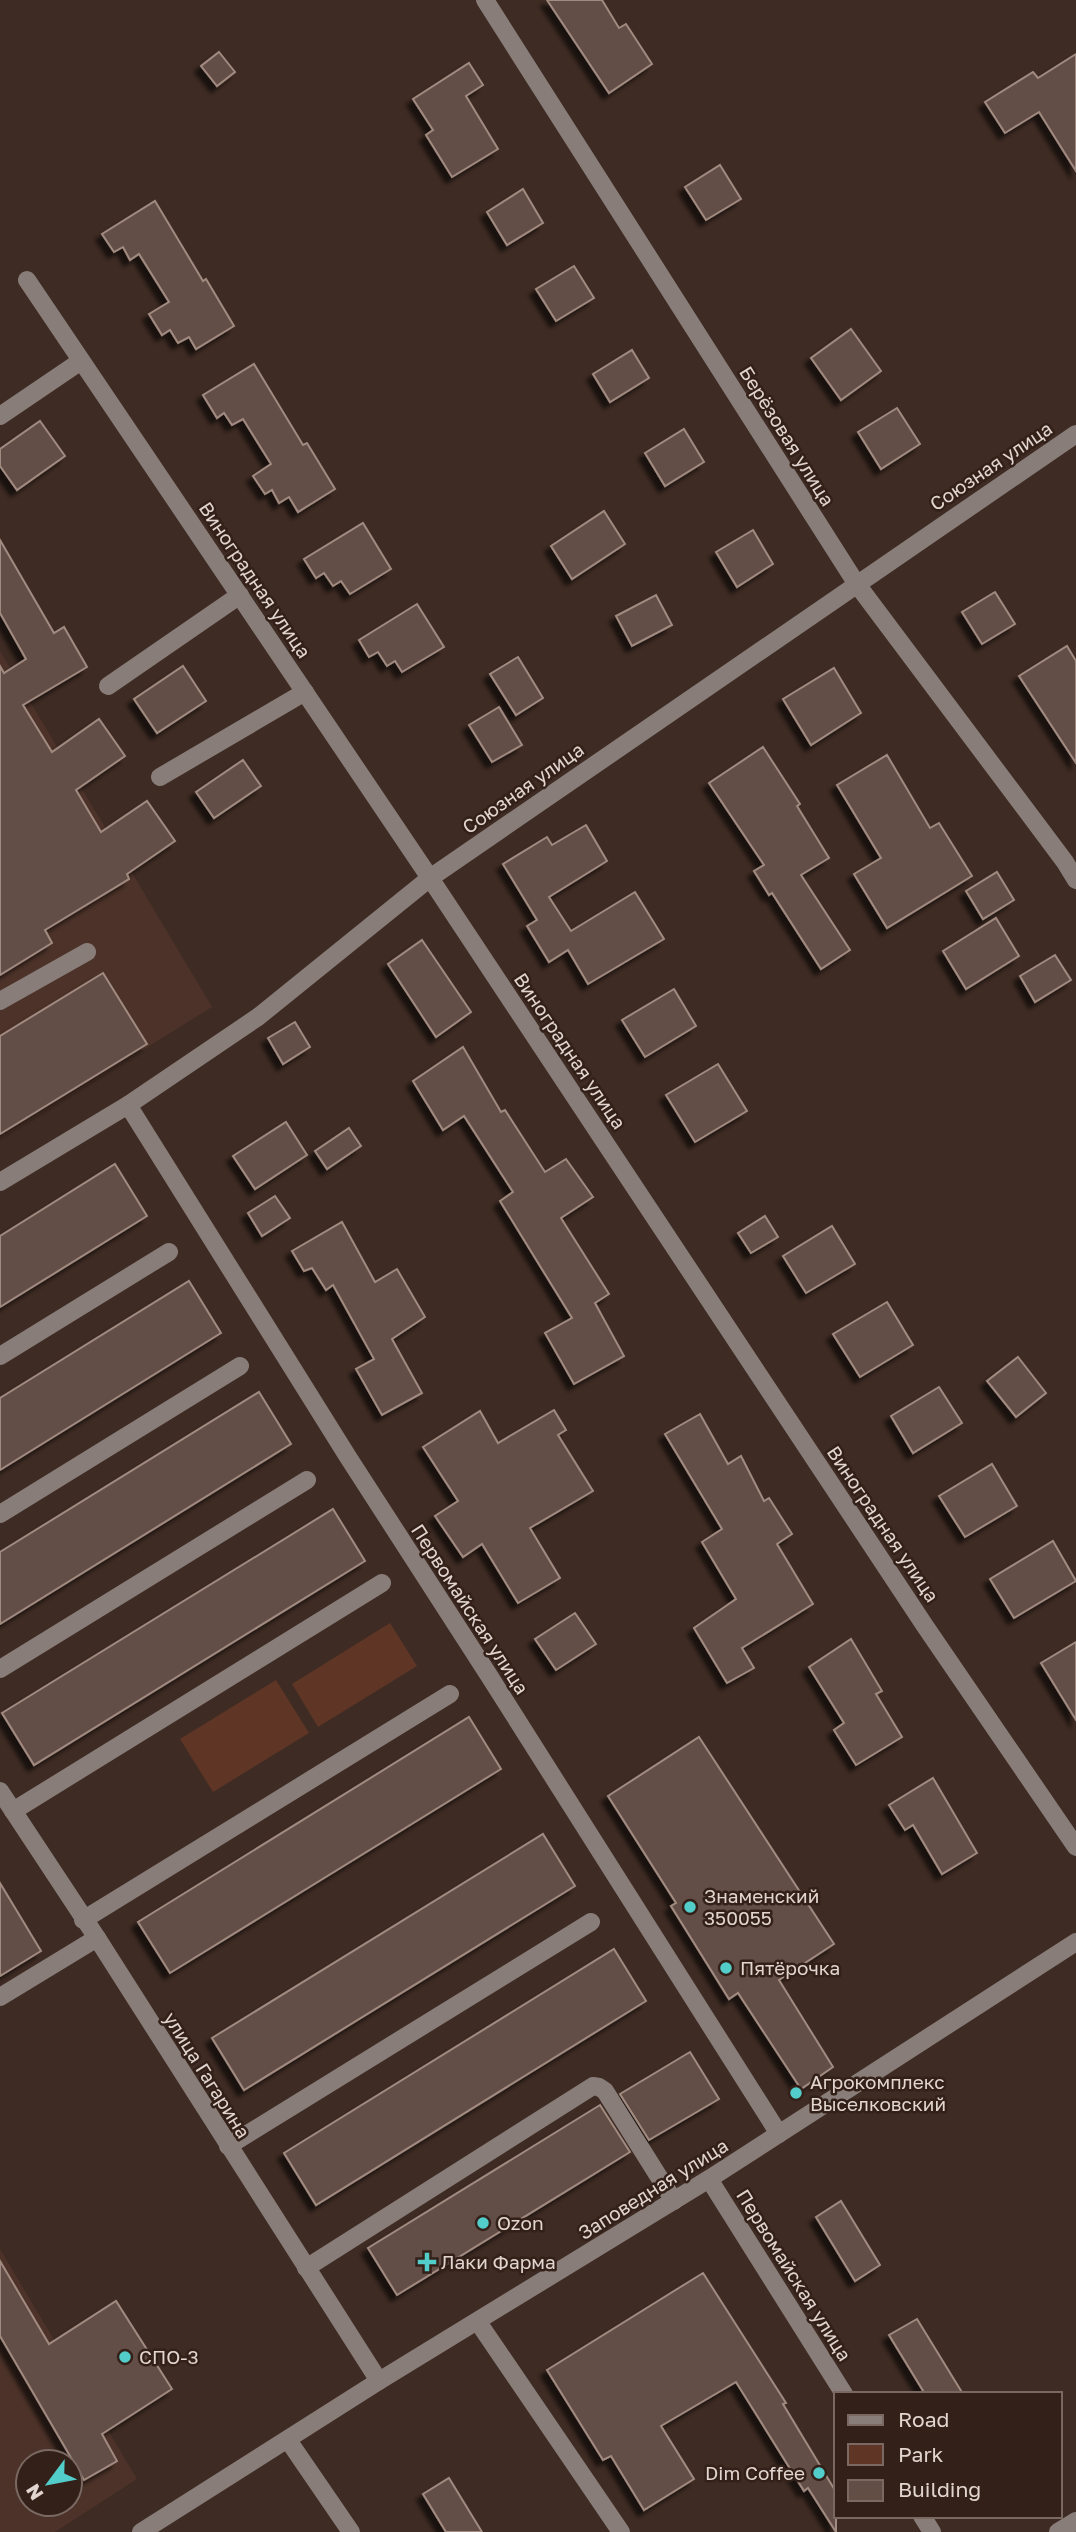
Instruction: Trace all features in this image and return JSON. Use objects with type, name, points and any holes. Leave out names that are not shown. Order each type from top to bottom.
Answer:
[{"type":"street","name":"Берёзовая улица","points":[[485,0],[856,583],[1076,880]]},
{"type":"street","name":"Виноградная улица","points":[[27,281],[430,878],[918,1614],[1076,1847]]},
{"type":"street","points":[[0,416],[81,360]]},
{"type":"street","name":"Союзная улица","points":[[0,1182],[128,1105],[258,1017],[430,878],[1076,434]]},
{"type":"street","points":[[108,686],[240,595]]},
{"type":"street","points":[[160,777],[305,692]]},
{"type":"street","points":[[0,1001],[87,952]]},
{"type":"street","name":"Первомайская улица","points":[[128,1105],[348,1458],[779,2134]]},
{"type":"street","points":[[0,1356],[169,1252]]},
{"type":"street","points":[[0,1514],[240,1366]]},
{"type":"street","points":[[0,1669],[307,1480]]},
{"type":"street","points":[[13,1811],[382,1583]]},
{"type":"street","points":[[83,1920],[450,1694]]},
{"type":"street","name":"улица Гагарина","points":[[0,1791],[97,1938],[379,2381]]},
{"type":"street","points":[[228,2146],[591,1922]]},
{"type":"street","points":[[0,1997],[97,1938]]},
{"type":"street","name":"Заповедная улица","points":[[141,2532],[379,2381],[709,2179],[1076,1942]]},
{"type":"street","points":[[306,2267],[593,2086],[605,2091],[674,2201]]},
{"type":"street","name":"Первомайская улица","points":[[709,2179],[844,2392]]},
{"type":"street","points":[[478,2322],[621,2532]]},
{"type":"street","points":[[288,2440],[351,2532]]},
{"type":"street","points":[[1058,2532],[1076,2521]]},
{"type":"shaded area","points":[[0,651],[212,1007],[0,1139]]},
{"type":"shaded area","points":[[0,2249],[137,2479],[84,2513],[84,2448],[14,2448],[14,2518],[77,2518],[55,2532],[0,2532]]},
{"type":"green space","points":[[390,1623],[417,1666],[318,1727],[292,1684]]},
{"type":"green space","points":[[276,1680],[309,1733],[213,1792],[180,1739]]},
{"type":"building","points":[[547,0],[602,0],[619,28],[626,24],[652,64],[609,93]]},
{"type":"building","points":[[219,52],[235,72],[217,86],[201,66]]},
{"type":"building","points":[[1076,54],[1076,171],[1039,112],[1005,133],[985,102],[1033,72],[1038,78]]},
{"type":"building","points":[[469,63],[483,85],[466,96],[498,149],[452,177],[426,135],[433,130],[413,99]]},
{"type":"building","points":[[720,165],[741,199],[706,220],[685,187]]},
{"type":"building","points":[[523,189],[543,223],[507,245],[487,212]]},
{"type":"building","points":[[155,201],[203,281],[206,279],[234,326],[196,349],[189,337],[178,343],[170,330],[162,335],[149,314],[169,302],[139,254],[130,260],[123,247],[114,252],[102,234]]},
{"type":"building","points":[[574,266],[594,298],[556,321],[536,289]]},
{"type":"building","points":[[851,329],[881,371],[841,400],[811,358]]},
{"type":"building","points":[[632,350],[649,378],[610,402],[593,374]]},
{"type":"building","points":[[254,364],[303,445],[307,443],[335,489],[298,512],[289,497],[279,503],[272,490],[265,494],[253,476],[271,464],[243,419],[232,425],[224,413],[217,418],[203,395]]},
{"type":"building","points":[[897,408],[920,444],[881,469],[858,432]]},
{"type":"building","points":[[40,421],[65,456],[17,490],[0,466],[0,449]]},
{"type":"building","points":[[684,429],[704,462],[665,486],[645,453]]},
{"type":"building","points":[[604,511],[625,544],[572,579],[551,546]]},
{"type":"building","points":[[363,523],[391,569],[350,594],[341,581],[333,586],[324,573],[316,578],[304,559]]},
{"type":"building","points":[[753,530],[773,564],[737,587],[716,552]]},
{"type":"building","points":[[0,540],[54,633],[64,627],[87,667],[23,705],[52,752],[99,719],[125,756],[76,790],[101,832],[147,801],[175,841],[127,874],[129,879],[45,930],[52,943],[0,975],[0,666],[4,673],[26,659],[0,613]]},
{"type":"building","points":[[995,592],[1015,624],[982,644],[962,612]]},
{"type":"building","points":[[656,595],[672,625],[632,646],[616,616]]},
{"type":"building","points":[[417,604],[444,647],[402,672],[395,661],[387,666],[378,652],[369,657],[359,640]]},
{"type":"building","points":[[1067,646],[1076,661],[1076,763],[1019,676]]},
{"type":"building","points":[[518,657],[543,698],[516,715],[490,674]]},
{"type":"building","points":[[183,666],[206,701],[157,733],[134,699]]},
{"type":"building","points":[[834,668],[861,713],[811,745],[783,699]]},
{"type":"building","points":[[499,707],[522,745],[492,762],[469,725]]},
{"type":"building","points":[[763,747],[800,804],[797,806],[829,858],[801,875],[850,950],[821,969],[772,893],[769,895],[754,871],[764,865],[709,783]]},
{"type":"building","points":[[887,755],[930,828],[939,823],[972,876],[887,928],[854,874],[881,858],[837,785]]},
{"type":"building","points":[[243,760],[261,786],[214,818],[196,792]]},
{"type":"building","points":[[586,825],[607,861],[549,897],[571,931],[635,892],[664,939],[588,984],[568,950],[549,962],[527,926],[537,920],[503,864],[547,837],[552,845]]},
{"type":"building","points":[[997,872],[1014,900],[983,919],[966,891]]},
{"type":"building","points":[[996,918],[1019,956],[966,989],[943,951]]},
{"type":"building","points":[[422,940],[471,1012],[436,1037],[388,964]]},
{"type":"building","points":[[1055,955],[1071,980],[1035,1002],[1020,976]]},
{"type":"building","points":[[103,973],[147,1044],[0,1134],[0,1036]]},
{"type":"building","points":[[674,989],[696,1026],[645,1057],[622,1020]]},
{"type":"building","points":[[295,1022],[310,1047],[283,1064],[268,1038]]},
{"type":"building","points":[[463,1047],[501,1112],[505,1110],[545,1172],[566,1159],[593,1197],[561,1218],[609,1294],[595,1303],[624,1356],[574,1384],[545,1333],[572,1318],[500,1201],[513,1192],[464,1116],[443,1130],[413,1081]]},
{"type":"building","points":[[718,1064],[747,1111],[695,1142],[666,1095]]},
{"type":"building","points":[[286,1122],[307,1155],[255,1189],[233,1156]]},
{"type":"building","points":[[349,1128],[361,1146],[327,1169],[315,1151]]},
{"type":"building","points":[[115,1164],[147,1216],[0,1307],[0,1236]]},
{"type":"building","points":[[275,1196],[290,1218],[262,1236],[248,1213]]},
{"type":"building","points":[[765,1216],[778,1237],[751,1253],[738,1233]]},
{"type":"building","points":[[342,1222],[375,1282],[397,1269],[425,1317],[392,1339],[422,1393],[382,1415],[356,1369],[374,1359],[333,1285],[326,1290],[312,1268],[304,1271],[292,1251]]},
{"type":"building","points":[[832,1226],[855,1264],[806,1293],[783,1256]]},
{"type":"building","points":[[189,1281],[221,1333],[0,1470],[0,1398]]},
{"type":"building","points":[[887,1302],[913,1345],[860,1377],[833,1334]]},
{"type":"building","points":[[1018,1357],[1046,1393],[1016,1417],[987,1381]]},
{"type":"building","points":[[939,1387],[962,1423],[913,1453],[891,1416]]},
{"type":"building","points":[[259,1392],[291,1444],[0,1624],[0,1552]]},
{"type":"building","points":[[554,1410],[566,1430],[558,1435],[593,1491],[530,1528],[560,1578],[518,1603],[482,1544],[463,1557],[435,1516],[458,1501],[423,1447],[480,1411],[498,1443]]},
{"type":"building","points":[[700,1414],[728,1464],[741,1456],[764,1501],[769,1498],[792,1534],[777,1544],[813,1604],[742,1648],[754,1668],[727,1683],[694,1628],[736,1599],[702,1542],[722,1529],[665,1434]]},
{"type":"building","points":[[992,1464],[1017,1506],[965,1537],[939,1496]]},
{"type":"building","points":[[333,1509],[365,1561],[34,1765],[2,1713]]},
{"type":"building","points":[[1053,1541],[1076,1581],[1014,1618],[990,1579]]},
{"type":"building","points":[[575,1613],[596,1644],[556,1670],[535,1639]]},
{"type":"building","points":[[851,1639],[882,1691],[876,1694],[902,1737],[856,1765],[834,1730],[844,1723],[809,1667]]},
{"type":"building","points":[[1076,1642],[1076,1720],[1041,1663]]},
{"type":"building","points":[[469,1717],[501,1769],[170,1973],[138,1922]]},
{"type":"building","points":[[699,1737],[834,1944],[779,1980],[833,2067],[801,2089],[738,1993],[729,1999],[671,1906],[676,1903],[608,1796]]},
{"type":"building","points":[[933,1778],[977,1853],[942,1874],[913,1825],[905,1830],[889,1805]]},
{"type":"building","points":[[543,1834],[575,1886],[244,2090],[212,2038]]},
{"type":"building","points":[[0,1883],[41,1951],[0,1976]]},
{"type":"building","points":[[614,1949],[646,2001],[316,2205],[284,2153]]},
{"type":"building","points":[[690,2052],[719,2099],[649,2140],[620,2094]]},
{"type":"building","points":[[600,2105],[630,2152],[397,2295],[368,2248]]},
{"type":"building","points":[[841,2201],[880,2265],[855,2281],[816,2217]]},
{"type":"building","points":[[0,2261],[49,2344],[116,2301],[172,2389],[102,2434],[117,2461],[84,2480],[84,2448],[65,2448],[0,2336]]},
{"type":"building","points":[[703,2273],[786,2403],[783,2404],[834,2489],[836,2532],[808,2488],[804,2491],[736,2382],[661,2426],[694,2479],[644,2510],[611,2456],[603,2460],[547,2370]]},
{"type":"building","points":[[917,2319],[962,2392],[924,2392],[889,2335]]},
{"type":"building","points":[[449,2478],[482,2532],[446,2532],[423,2494]]},
{"type":"place","name":"Знаменский 350055","points":[[690,1907]]},
{"type":"place","name":"Пятёрочка","points":[[726,1968]]},
{"type":"place","name":"Агрокомплекс Выселковский","points":[[796,2093]]},
{"type":"place","name":"Ozon","points":[[483,2223]]},
{"type":"place","name":"Лаки Фарма","points":[[427,2262]]},
{"type":"place","name":"СПО-3","points":[[125,2357]]},
{"type":"place","name":"Dim Coffee","points":[[819,2473]]}]
